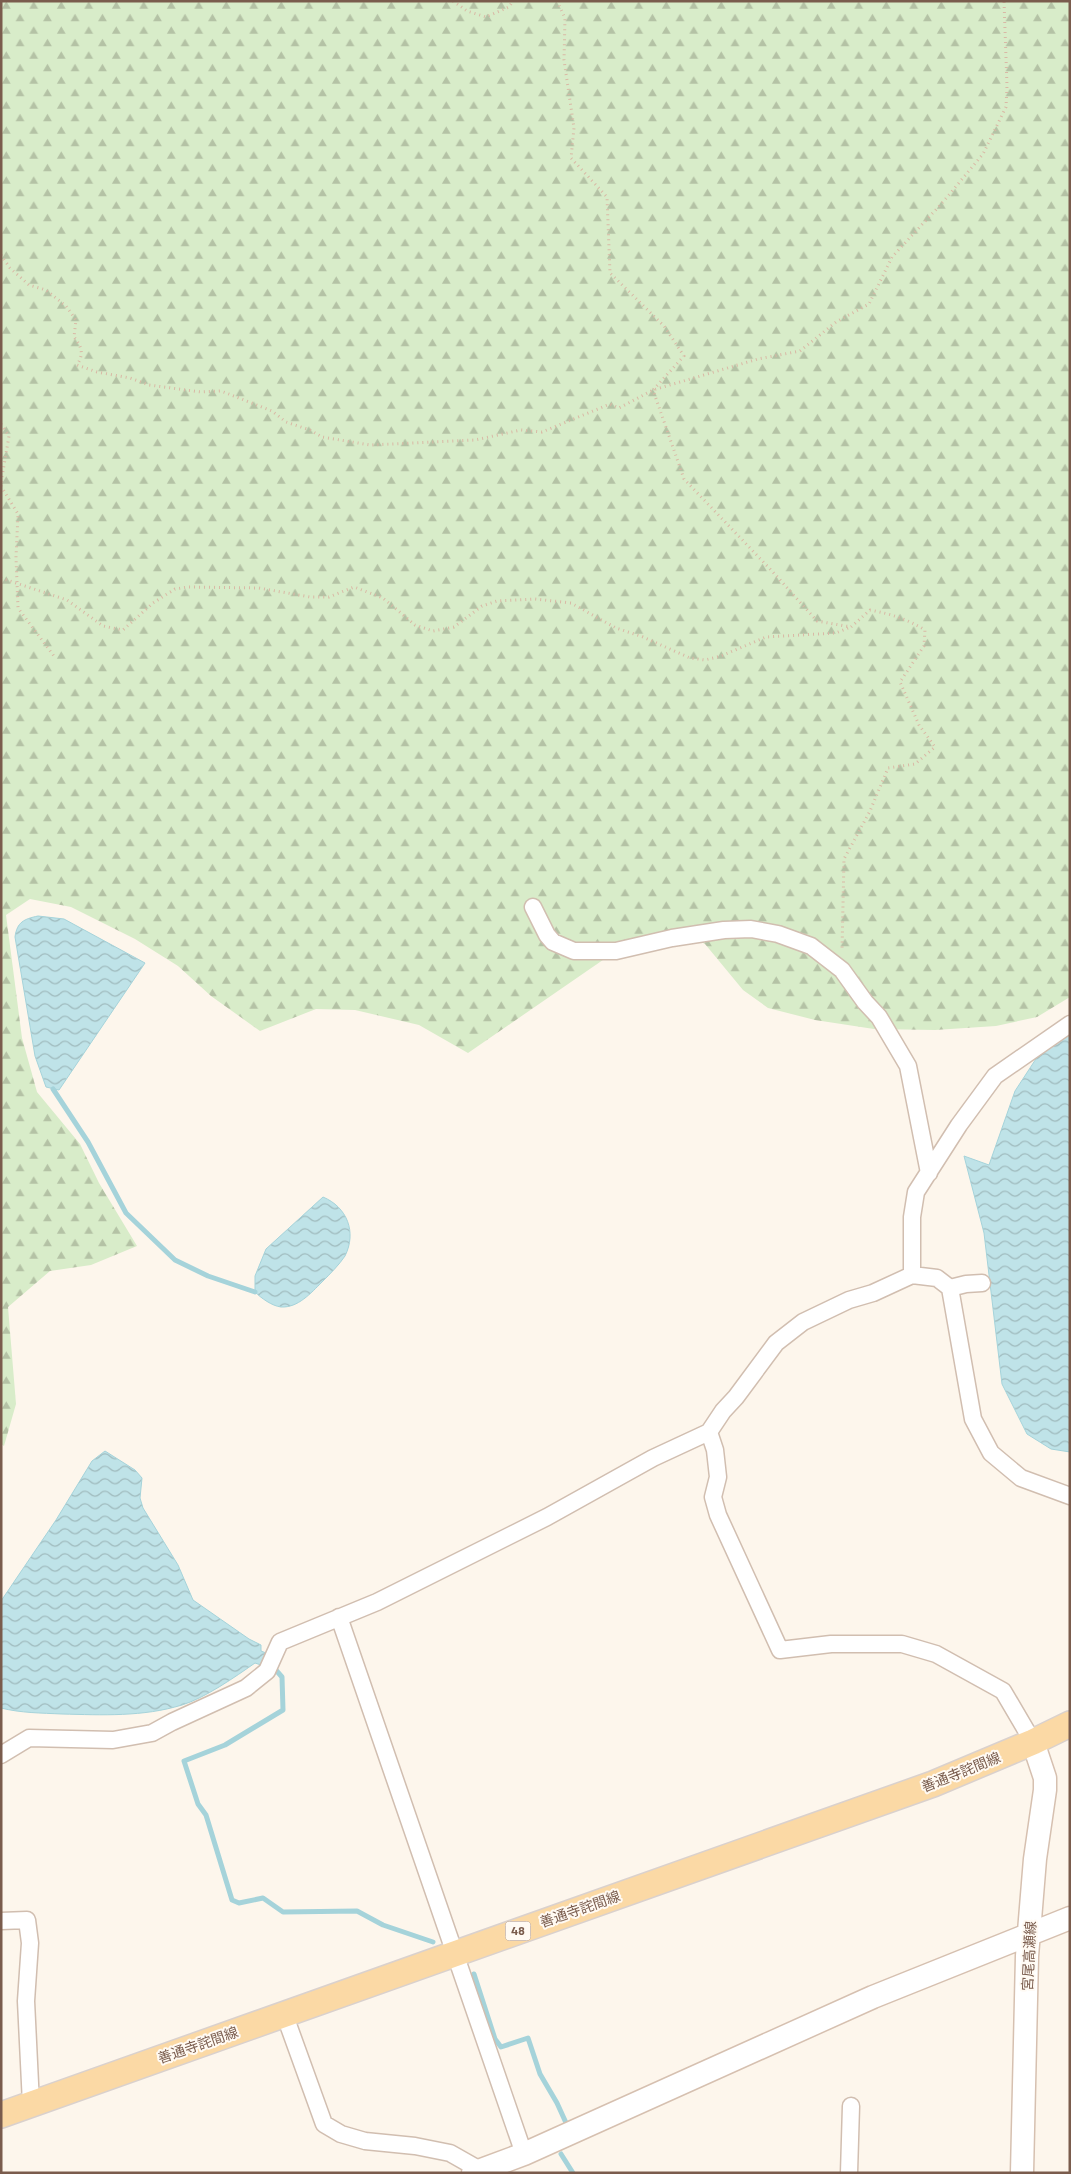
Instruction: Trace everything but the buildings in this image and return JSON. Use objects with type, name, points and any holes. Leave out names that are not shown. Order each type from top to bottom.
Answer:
[{"type":"main road","name":"善通寺詫間線","points":[[1,2115],[204,2042],[285,2016],[455,1953],[933,1784],[1033,1742],[1070,1724]]},
{"type":"street","points":[[533,907],[547,935],[553,942],[574,951],[616,951],[672,938],[724,930],[751,929],[778,934],[811,946],[842,970],[864,1002],[879,1017],[908,1066],[930,1173]]},
{"type":"street","points":[[912,1275],[912,1216],[916,1192],[930,1173],[959,1125],[995,1076],[1070,1024]]},
{"type":"street","points":[[1,1756],[29,1738],[113,1740],[152,1733],[246,1688],[267,1671],[280,1642],[377,1602],[547,1518],[653,1458],[709,1432],[722,1411],[736,1397],[776,1343],[803,1322],[849,1300],[873,1293],[912,1275],[937,1278],[950,1288],[974,1419],[992,1453],[1021,1478],[1070,1496]]},
{"type":"street","points":[[950,1288],[982,1283]]},
{"type":"street","points":[[709,1432],[715,1450],[718,1477],[714,1497],[718,1515],[780,1650],[831,1644],[902,1644],[936,1654],[1003,1691],[1033,1742]]},
{"type":"street","points":[[339,1617],[524,2154]]},
{"type":"street","name":"宮尾高瀬線","points":[[1022,2173],[1029,1934],[1035,1859],[1044,1790],[1044,1778],[1033,1742]]},
{"type":"street","points":[[285,2016],[324,2124],[341,2134],[366,2141],[415,2146],[450,2153],[476,2171],[524,2154],[873,1997],[1070,1918]]},
{"type":"street","points":[[1,1921],[27,1920],[30,1943],[26,2001],[31,2104]]},
{"type":"street","points":[[849,2173],[851,2106]]},
{"type":"path","points":[[453,1],[467,11],[486,17],[509,6],[513,1]]},
{"type":"path","points":[[557,1],[565,18],[564,60],[574,128],[571,158],[607,198],[610,273],[664,326],[684,356],[653,390]]},
{"type":"path","points":[[1,256],[10,268],[29,285],[46,290],[66,306],[76,320],[74,337],[81,345],[82,357],[77,365],[97,372],[130,378],[149,384],[200,392],[221,391],[272,411],[286,422],[310,430],[322,437],[380,445],[475,440],[521,430],[542,432],[610,404],[619,408],[653,390],[758,359],[800,350],[836,322],[869,304],[892,257],[943,202],[982,154],[1006,107],[1004,1]]},
{"type":"path","points":[[653,390],[684,479],[817,621],[851,627]]},
{"type":"path","points":[[1,424],[9,436],[1,485],[18,514],[18,608],[54,656]]},
{"type":"path","points":[[1,578],[67,600],[104,626],[123,630],[153,604],[175,590],[188,587],[259,588],[310,597],[330,597],[354,587],[383,598],[415,625],[433,631],[454,627],[482,606],[497,601],[535,598],[571,604],[616,628],[644,637],[690,658],[706,660],[721,656],[766,637],[836,632],[851,627],[870,610],[892,614],[910,621],[925,630],[924,646],[900,682],[920,725],[935,748],[915,764],[888,768],[870,811],[844,858],[842,970]]},
{"type":"green space","points":[[1,1],[1070,1],[1070,997],[1037,1017],[996,1026],[935,1030],[874,1029],[815,1020],[768,1008],[743,990],[705,944],[687,935],[629,942],[468,1053],[419,1025],[355,1010],[316,1009],[260,1031],[211,996],[178,966],[135,939],[71,907],[30,899],[6,915],[22,1038],[37,1092],[80,1144],[99,1183],[137,1246],[91,1265],[50,1271],[8,1307],[16,1404],[4,1446],[1,1444]]},
{"type":"water","points":[[38,916],[64,919],[145,963],[59,1090],[46,1087],[35,1056],[15,937],[17,928],[22,922]]},
{"type":"water","points":[[1070,1034],[1070,1452],[1051,1449],[1027,1434],[1002,1384],[984,1233],[964,1156],[989,1165],[1015,1091],[1045,1045]]},
{"type":"water","points":[[323,1197],[338,1207],[348,1221],[350,1238],[345,1256],[309,1295],[299,1302],[287,1307],[270,1303],[255,1292],[255,1276],[266,1249]]},
{"type":"water","points":[[105,1451],[135,1470],[142,1478],[140,1498],[143,1508],[178,1565],[193,1600],[249,1639],[261,1645],[261,1651],[271,1655],[264,1666],[255,1663],[220,1687],[191,1702],[152,1712],[92,1715],[31,1713],[1,1708],[1,1601],[56,1520],[92,1461]]},
{"type":"waterway","points":[[53,1089],[88,1142],[126,1213],[175,1260],[208,1276],[255,1292]]},
{"type":"waterway","points":[[275,1669],[282,1677],[283,1710],[225,1745],[184,1761],[198,1804],[206,1815],[232,1900],[239,1903],[263,1898],[283,1912],[357,1911],[383,1925],[433,1942]]},
{"type":"waterway","points":[[474,1974],[495,2039],[501,2047],[528,2038],[540,2074],[567,2125]]},
{"type":"waterway","points":[[561,2154],[573,2173]]}]
